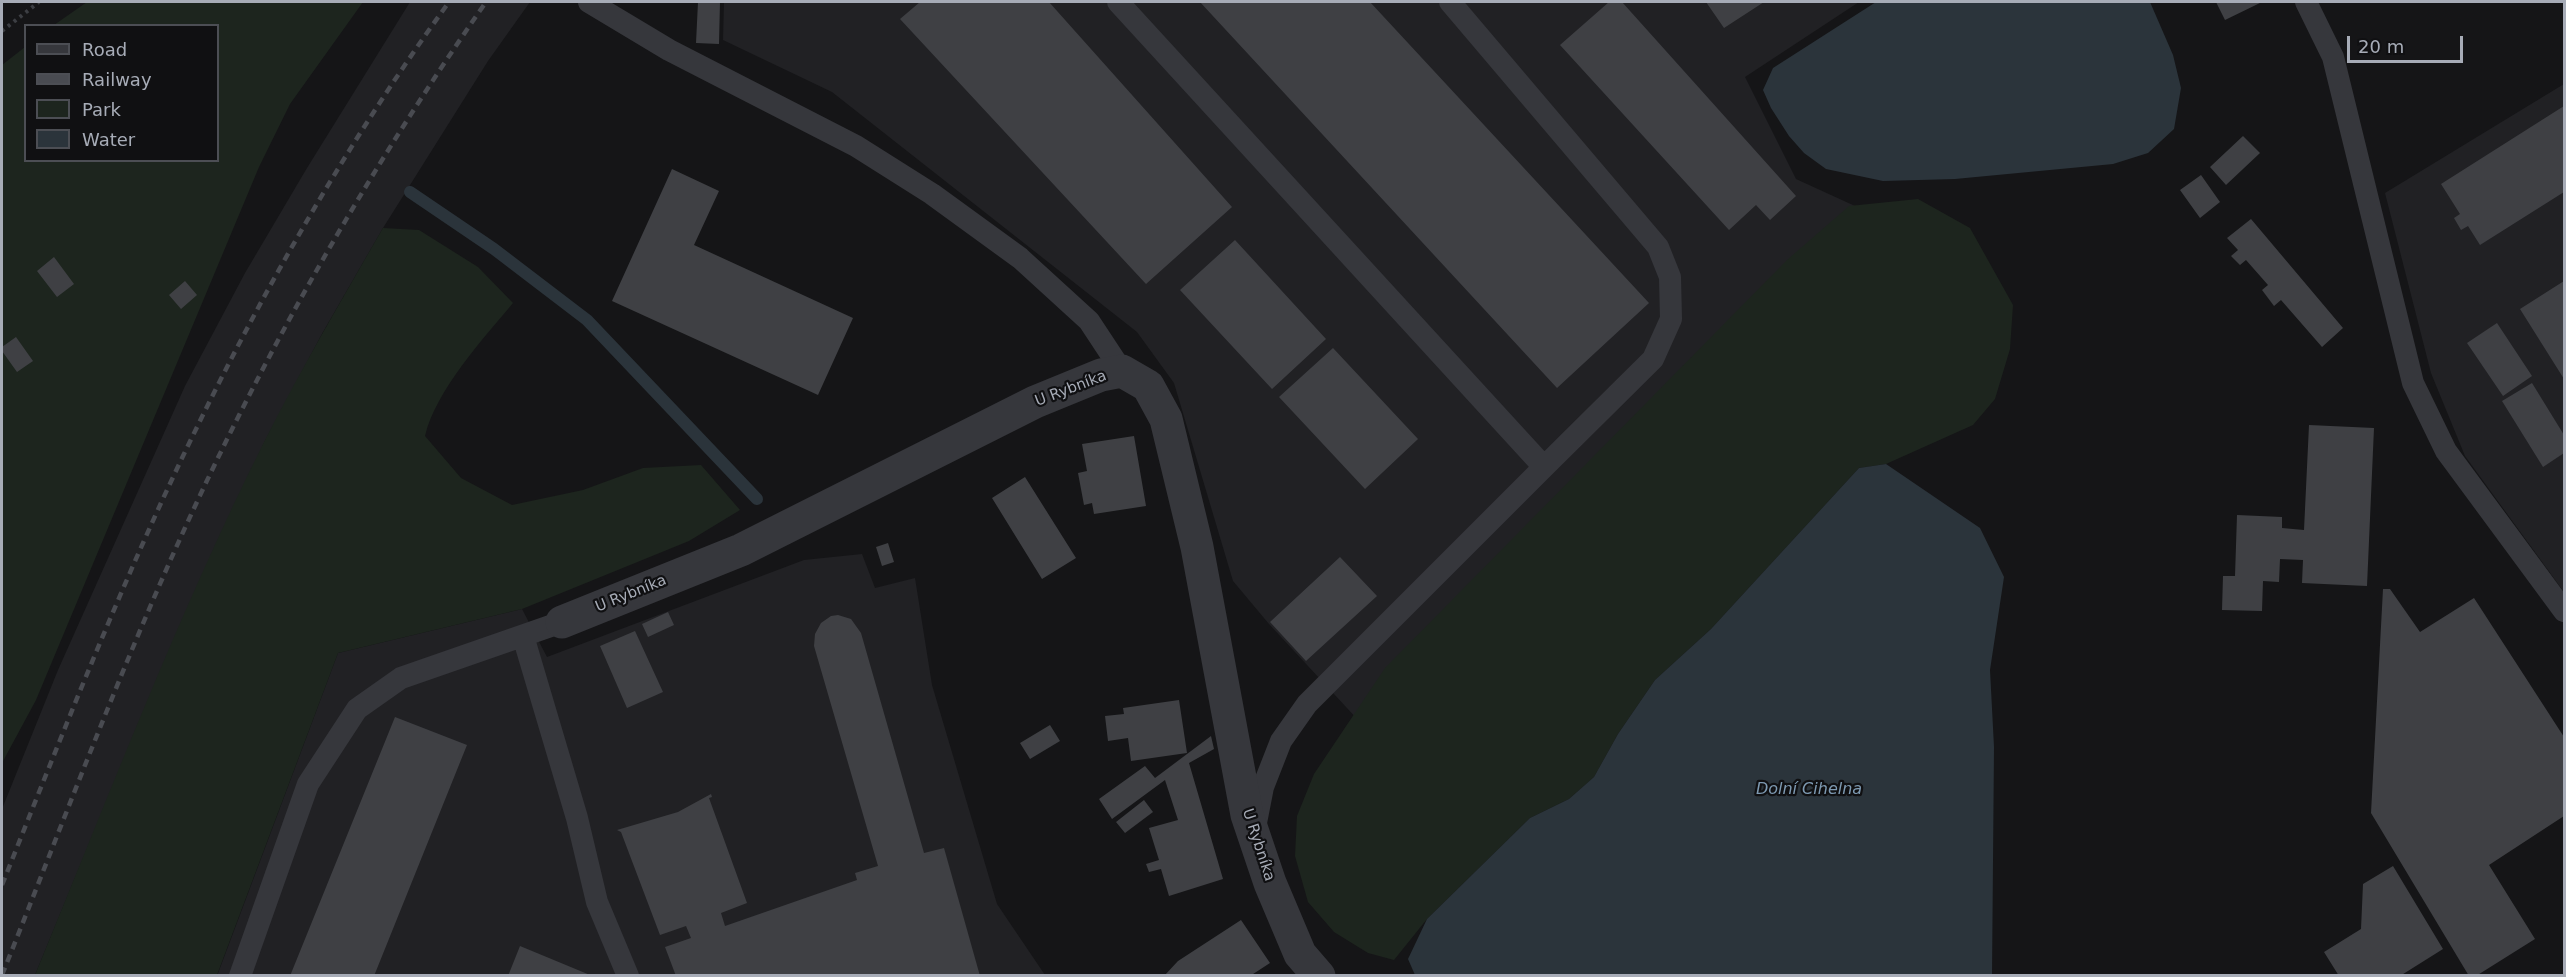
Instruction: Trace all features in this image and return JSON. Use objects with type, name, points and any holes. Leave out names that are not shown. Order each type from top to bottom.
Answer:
[{"type":"street","name":"U Rybníka","points":[[562,622],[741,550],[1035,402],[1101,375],[1122,371],[1148,386],[1166,420],[1197,548],[1247,815],[1270,883],[1300,954],[1319,975]]},
{"type":"lane","points":[[589,2],[669,50],[856,146],[932,194],[1020,258],[1089,321],[1122,371]]},
{"type":"lane","points":[[1118,2],[1544,468]]},
{"type":"lane","points":[[1253,836],[1263,787],[1281,741],[1307,704],[1653,359],[1671,319],[1670,277],[1658,247],[1450,2]]},
{"type":"lane","points":[[2306,2],[2333,57],[2413,383],[2446,451],[2565,611]]},
{"type":"lane","points":[[240,975],[308,784],[357,709],[401,678],[562,622]]},
{"type":"lane","points":[[523,636],[577,818],[597,902],[628,975]]},
{"type":"path","points":[[2,31],[39,2]]},
{"type":"shaded area","points":[[410,2],[530,2],[488,61],[383,228],[323,332],[264,443],[139,723],[35,975],[2,976],[2,809],[58,670],[185,386],[245,273]]},
{"type":"shaded area","points":[[724,2],[1859,2],[1745,77],[1796,179],[1890,222],[1359,721],[1269,624],[1233,581],[1174,383],[1137,332],[832,92],[723,40]]},
{"type":"shaded area","points":[[2564,84],[2564,592],[2465,456],[2431,373],[2385,193]]},
{"type":"shaded area","points":[[862,554],[875,588],[915,578],[932,685],[997,904],[1045,975],[217,976],[338,653],[522,609],[547,657],[804,560]]},
{"type":"green space","points":[[87,2],[363,2],[290,104],[259,167],[36,700],[2,763],[2,65],[24,48],[24,162],[219,162],[219,24],[55,24]]},
{"type":"green space","points":[[1918,199],[1970,228],[2013,305],[2010,349],[1995,399],[1973,425],[1886,464],[1859,468],[1711,629],[1655,680],[1618,734],[1594,777],[1569,799],[1530,818],[1427,919],[1394,960],[1368,953],[1334,932],[1308,902],[1295,856],[1297,816],[1314,774],[1385,668],[1787,260],[1849,206]]},
{"type":"green space","points":[[383,228],[419,230],[478,267],[513,303],[450,383],[439,401],[425,436],[461,478],[512,505],[583,490],[643,468],[701,465],[740,510],[689,541],[522,609],[338,653],[217,975],[35,975],[173,640],[232,507],[292,388]]},
{"type":"water","points":[[1876,2],[2150,2],[2173,55],[2181,88],[2174,129],[2148,153],[2113,164],[1955,179],[1883,181],[1826,169],[1804,153],[1789,136],[1771,108],[1763,90],[1773,68]]},
{"type":"water","name":"Dolní Cihelna","points":[[1886,464],[1980,528],[2004,577],[1990,670],[1994,747],[1992,975],[1415,975],[1408,959],[1427,919],[1530,818],[1569,799],[1594,777],[1618,734],[1655,680],[1711,629],[1859,468]]},
{"type":"building","points":[[698,2],[720,2],[719,44],[696,43]]},
{"type":"building","points":[[920,2],[1049,2],[1232,207],[1146,284],[900,19]]},
{"type":"building","points":[[1200,2],[1370,2],[1649,303],[1557,388]]},
{"type":"building","points":[[1609,2],[1622,2],[1796,196],[1770,220],[1756,205],[1729,230],[1560,45]]},
{"type":"building","points":[[1706,2],[1764,2],[1724,28]]},
{"type":"building","points":[[2216,2],[2262,2],[2225,20]]},
{"type":"building","points":[[2564,106],[2564,192],[2480,245],[2468,226],[2461,230],[2454,218],[2460,214],[2441,184]]},
{"type":"building","points":[[2243,136],[2260,153],[2226,185],[2210,167]]},
{"type":"building","points":[[672,169],[719,191],[694,245],[853,318],[818,395],[612,301]]},
{"type":"building","points":[[2201,175],[2220,202],[2200,218],[2180,190]]},
{"type":"building","points":[[2251,219],[2343,328],[2322,347],[2281,300],[2274,306],[2262,290],[2268,285],[2246,260],[2240,265],[2231,256],[2238,250],[2227,238]]},
{"type":"building","points":[[1235,240],[1326,339],[1272,389],[1180,290]]},
{"type":"building","points":[[54,257],[74,284],[57,297],[37,271]]},
{"type":"building","points":[[185,281],[197,295],[181,309],[169,295]]},
{"type":"building","points":[[2564,281],[2564,379],[2520,309]]},
{"type":"building","points":[[2497,323],[2532,376],[2503,396],[2467,343]]},
{"type":"building","points":[[16,337],[33,361],[17,372],[2,351],[2,347]]},
{"type":"building","points":[[1333,348],[1418,439],[1365,489],[1279,397]]},
{"type":"building","points":[[2532,383],[2564,435],[2564,453],[2543,467],[2502,401]]},
{"type":"building","points":[[2309,425],[2374,428],[2367,586],[2302,583],[2303,560],[2280,559],[2279,582],[2263,581],[2262,611],[2222,610],[2223,576],[2235,576],[2237,515],[2282,517],[2282,528],[2304,530]]},
{"type":"building","points":[[1134,436],[1146,506],[1094,514],[1092,503],[1084,505],[1078,473],[1087,471],[1082,444]]},
{"type":"building","points":[[1025,477],[1076,558],[1042,579],[992,498]]},
{"type":"building","points":[[888,543],[894,562],[882,566],[876,547]]},
{"type":"building","points":[[1340,557],[1377,596],[1306,661],[1270,622]]},
{"type":"building","points":[[2383,589],[2390,589],[2420,632],[2474,598],[2564,737],[2564,816],[2489,865],[2535,939],[2476,976],[2469,976],[2371,813]]},
{"type":"building","points":[[668,612],[674,625],[648,637],[642,624]]},
{"type":"building","points":[[838,615],[851,619],[861,633],[924,853],[944,848],[980,976],[676,976],[665,947],[691,938],[686,926],[660,935],[621,832],[617,830],[678,812],[711,794],[712,797],[709,798],[747,903],[721,913],[725,926],[857,880],[855,873],[878,866],[814,646],[815,634],[821,623],[831,616]]},
{"type":"building","points":[[635,631],[663,692],[627,708],[600,646]]},
{"type":"building","points":[[1179,700],[1187,753],[1131,761],[1128,738],[1108,741],[1105,716],[1124,714],[1123,708]]},
{"type":"building","points":[[395,717],[467,745],[374,976],[290,976]]},
{"type":"building","points":[[1050,725],[1060,741],[1030,759],[1020,743]]},
{"type":"building","points":[[1211,736],[1214,749],[1189,763],[1223,879],[1169,896],[1161,869],[1149,872],[1146,864],[1159,860],[1149,828],[1178,820],[1165,780],[1112,819],[1099,799],[1145,766],[1155,778]]},
{"type":"building","points":[[1144,800],[1153,812],[1125,833],[1116,822]]},
{"type":"building","points":[[2393,866],[2443,949],[2400,976],[2339,976],[2324,952],[2361,929],[2363,884]]},
{"type":"building","points":[[1241,920],[1270,963],[1250,976],[1164,976],[1178,961]]},
{"type":"building","points":[[520,946],[590,975],[590,976],[508,976]]},
{"type":"waterway","points":[[410,192],[494,249],[587,320],[757,499]]},
{"type":"railway","points":[[2,885],[119,597],[224,372],[293,245],[330,183],[368,121],[449,2]]},
{"type":"railway","points":[[2,975],[149,609],[234,425],[300,301],[370,179],[486,2]]}]
